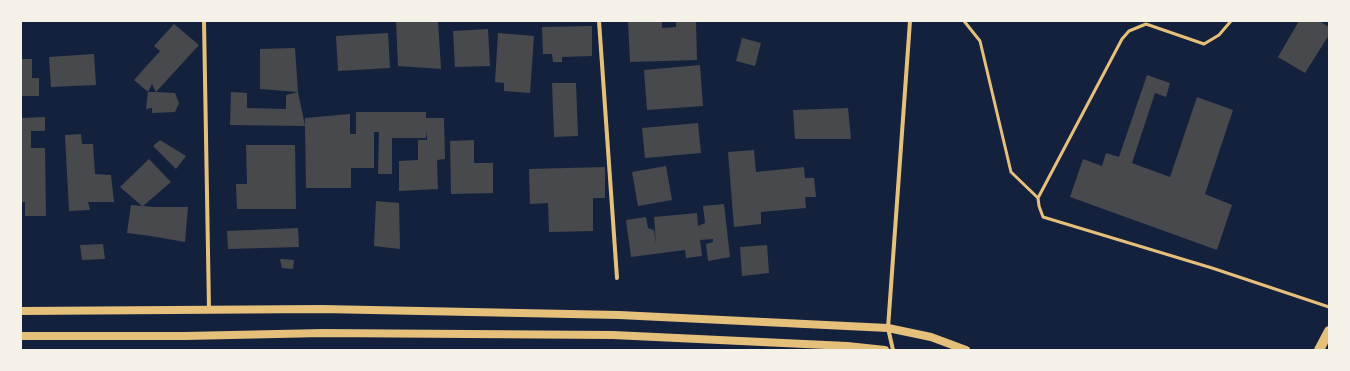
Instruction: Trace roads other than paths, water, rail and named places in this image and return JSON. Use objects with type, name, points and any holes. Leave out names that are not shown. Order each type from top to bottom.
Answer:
[{"type":"main road","points":[[21,311],[322,309],[619,316],[888,328],[931,337],[966,350]]},
{"type":"main road","points":[[1319,350],[1329,331]]},
{"type":"main road","points":[[21,336],[192,336],[323,333],[613,335],[847,346],[885,350]]},
{"type":"street","points":[[204,21],[209,309]]},
{"type":"street","points":[[599,21],[617,278]]},
{"type":"street","points":[[893,350],[888,328],[910,21]]},
{"type":"lane","points":[[964,21],[980,41],[1011,172],[1038,198]]},
{"type":"lane","points":[[1231,21],[1219,35],[1204,44],[1146,24],[1129,31],[1122,39],[1038,198],[1039,206],[1043,217],[1212,268],[1329,307]]}]
